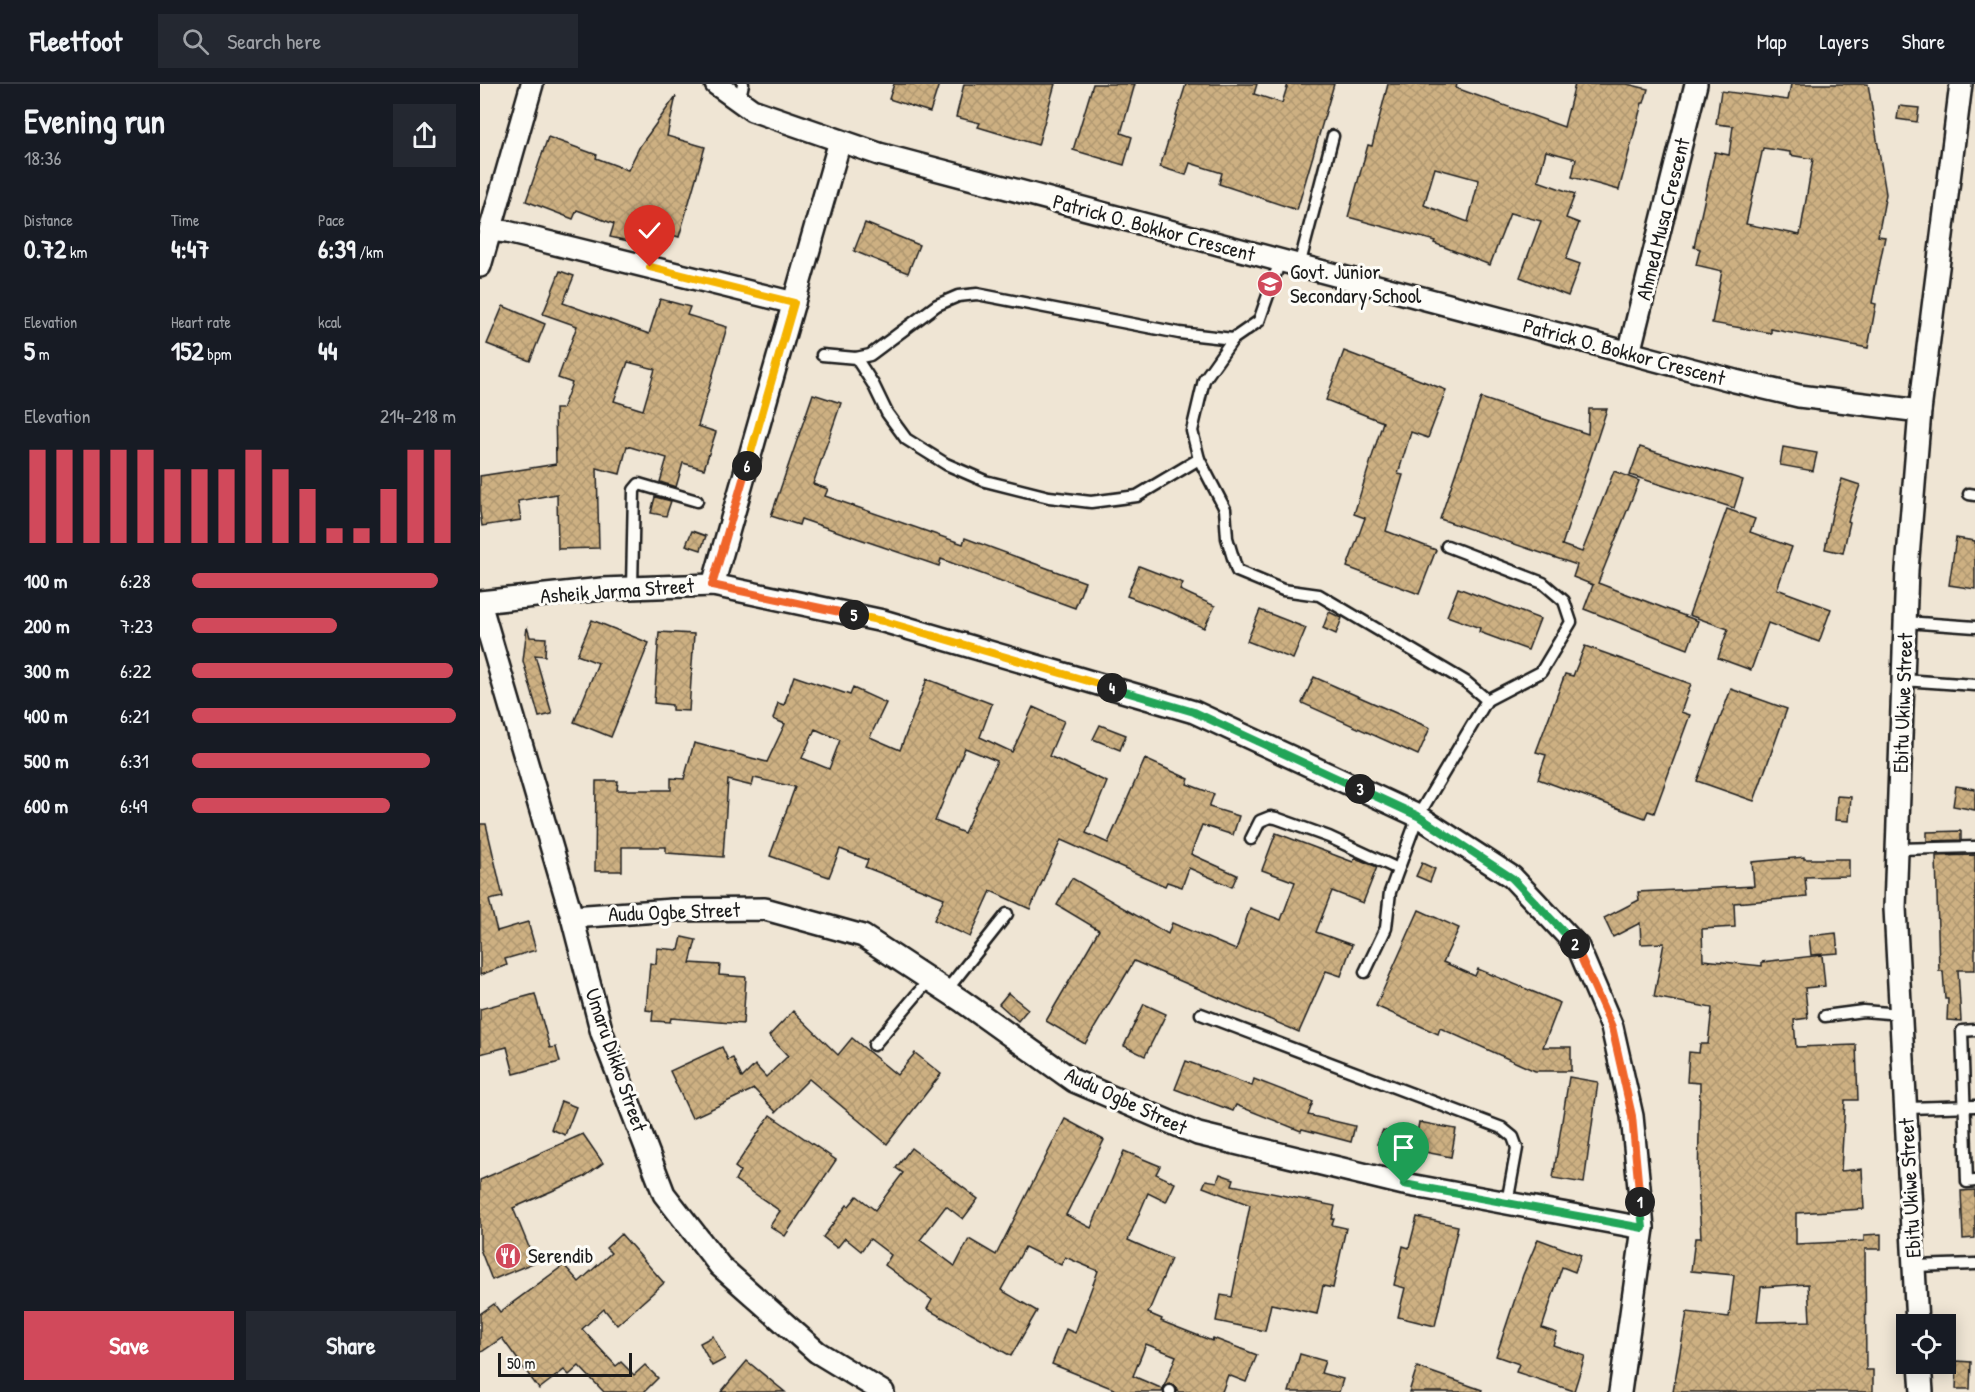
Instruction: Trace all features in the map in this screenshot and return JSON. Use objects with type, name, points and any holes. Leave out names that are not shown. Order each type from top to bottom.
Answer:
[{"type":"street","points":[[480,266],[532,84]]},
{"type":"street","name":"Patrick O. Bokkor Crescent","points":[[716,84],[741,92],[752,110],[879,154],[1289,264],[1799,396],[1920,411]]},
{"type":"street","name":"Ahmed Musa Crescent","points":[[1629,353],[1696,84]]},
{"type":"street","name":"Ebitu Ukiwe Street","points":[[1916,1314],[1895,908],[1903,680],[1907,570],[1920,411],[1961,84]]},
{"type":"street","points":[[712,585],[840,141]]},
{"type":"street","points":[[490,230],[507,232],[794,303]]},
{"type":"street","name":"Asheik Jarma Street","points":[[480,602],[602,589],[712,585],[883,621],[1194,712],[1418,816],[1512,878],[1578,947],[1612,1027],[1632,1116],[1643,1228],[1620,1392]]},
{"type":"street","name":"Umaru Dikko Street","points":[[480,602],[572,916],[602,1033],[664,1194],[720,1266],[818,1352],[883,1392]]},
{"type":"street","name":"Audu Ogbe Street","points":[[572,916],[673,910],[765,909],[863,936],[1074,1081],[1198,1134],[1404,1184],[1643,1228]]},
{"type":"street","points":[[1921,1374],[1922,1392]]},
{"type":"lane","points":[[1333,136],[1289,264],[1259,321],[1233,339],[1204,380],[1192,431],[1199,459],[1225,509],[1227,538],[1238,572],[1283,590],[1319,595],[1467,682],[1487,700]]},
{"type":"lane","points":[[822,355],[856,358],[870,355],[937,305],[958,296],[977,294],[1179,333],[1233,339]]},
{"type":"lane","points":[[856,358],[873,384],[887,413],[906,439],[946,464],[985,481],[1049,497],[1091,502],[1137,496],[1199,459]]},
{"type":"lane","points":[[632,588],[634,490],[639,484],[697,501]]},
{"type":"lane","points":[[1365,972],[1386,928],[1388,900],[1418,816],[1487,700],[1541,672],[1571,622],[1564,601],[1543,583],[1447,546]]},
{"type":"lane","points":[[1906,622],[1975,627]]},
{"type":"lane","points":[[1903,680],[1975,685]]},
{"type":"lane","points":[[1251,839],[1260,821],[1270,817],[1276,818],[1329,837],[1398,869]]},
{"type":"lane","points":[[1898,849],[1975,847]]},
{"type":"lane","points":[[874,1045],[938,986],[1007,914]]},
{"type":"lane","points":[[1826,1016],[1863,1011],[1901,1014]]},
{"type":"lane","points":[[1201,1014],[1502,1128],[1514,1137],[1516,1148],[1507,1203]]},
{"type":"lane","points":[[1975,1030],[1962,1031],[1967,1182],[1975,1181]]},
{"type":"lane","points":[[1907,1108],[1975,1106]]},
{"type":"lane","points":[[1914,1266],[1975,1264]]},
{"type":"building","points":[[894,84],[939,84],[930,112],[889,99]]},
{"type":"building","points":[[964,84],[1055,84],[1038,145],[978,127],[980,123],[956,117]]},
{"type":"building","points":[[1093,84],[1135,84],[1121,133],[1132,137],[1124,165],[1073,150]]},
{"type":"building","points":[[1186,84],[1257,84],[1254,94],[1282,103],[1288,84],[1334,84],[1297,210],[1219,184],[1222,173],[1190,163],[1186,175],[1160,167]]},
{"type":"building","points":[[1388,84],[1457,84],[1456,88],[1564,127],[1575,84],[1627,84],[1648,89],[1644,103],[1642,103],[1619,190],[1572,177],[1576,159],[1546,151],[1538,181],[1575,194],[1566,218],[1579,223],[1566,259],[1580,264],[1568,296],[1520,277],[1541,221],[1510,213],[1490,265],[1434,243],[1435,241],[1348,217],[1368,145],[1372,146]],"holes":[[[1435,168],[1479,180],[1468,222],[1424,205]]]},
{"type":"building","points":[[1791,84],[1868,84],[1886,194],[1878,236],[1885,237],[1872,303],[1876,304],[1868,348],[1771,329],[1771,333],[1712,323],[1722,271],[1696,265],[1700,249],[1694,247],[1715,152],[1729,155],[1733,126],[1716,124],[1721,91],[1788,100]],"holes":[[[1763,148],[1790,152],[1790,155],[1813,159],[1800,235],[1746,224]]]},
{"type":"building","points":[[676,96],[667,136],[705,147],[679,237],[638,225],[633,242],[610,237],[614,224],[577,210],[573,219],[526,201],[548,137],[597,155],[596,158],[628,170],[640,146]]},
{"type":"building","points":[[1899,106],[1919,108],[1917,122],[1897,119]]},
{"type":"building","points":[[865,223],[919,245],[908,273],[854,251]]},
{"type":"building","points":[[560,271],[574,276],[563,303],[649,334],[660,299],[690,307],[687,315],[727,327],[698,426],[716,432],[704,469],[683,463],[676,487],[660,482],[667,458],[627,446],[620,474],[597,468],[599,548],[558,549],[557,494],[518,501],[521,520],[482,526],[480,476],[556,464],[555,409],[562,409],[572,383],[558,378],[577,326],[543,314]],"holes":[[[628,362],[655,369],[643,410],[614,401]]]},
{"type":"building","points":[[503,306],[545,324],[530,361],[487,344]]},
{"type":"building","points":[[1344,351],[1446,390],[1428,438],[1411,432],[1398,474],[1403,475],[1386,531],[1436,550],[1419,594],[1347,567],[1365,518],[1354,514],[1383,422],[1326,400]]},
{"type":"building","points":[[813,394],[841,403],[813,484],[828,489],[825,496],[963,544],[965,538],[1085,582],[1075,608],[941,559],[939,566],[801,519],[799,525],[771,516]]},
{"type":"building","points":[[1481,398],[1588,434],[1589,409],[1607,409],[1562,545],[1582,552],[1614,471],[1639,481],[1598,583],[1698,621],[1688,649],[1584,609],[1593,585],[1573,577],[1577,565],[1440,519]]},
{"type":"building","points":[[1640,447],[1743,480],[1734,508],[1630,475]]},
{"type":"building","points":[[1783,447],[1817,453],[1813,471],[1780,465]]},
{"type":"building","points":[[1842,479],[1860,485],[1848,521],[1850,522],[1843,553],[1825,549]]},
{"type":"building","points":[[655,497],[671,501],[666,516],[651,513]]},
{"type":"building","points":[[1727,509],[1755,519],[1750,532],[1792,547],[1777,589],[1831,609],[1819,642],[1768,623],[1751,670],[1718,658],[1728,629],[1689,615]]},
{"type":"building","points":[[692,531],[706,536],[701,550],[686,545]]},
{"type":"building","points":[[1956,538],[1975,541],[1975,589],[1949,585]]},
{"type":"building","points":[[1139,566],[1183,583],[1180,590],[1215,606],[1204,628],[1127,596]]},
{"type":"building","points":[[1458,588],[1540,619],[1528,650],[1479,632],[1480,628],[1447,616]]},
{"type":"building","points":[[1260,610],[1306,628],[1293,659],[1247,641]]},
{"type":"building","points":[[1329,612],[1342,618],[1336,634],[1323,628]]},
{"type":"building","points":[[592,620],[649,643],[611,737],[574,722],[598,663],[577,655]]},
{"type":"building","points":[[527,627],[530,637],[546,638],[545,656],[535,655],[552,714],[539,717],[523,661]]},
{"type":"building","points":[[659,632],[694,634],[689,711],[672,710],[672,705],[654,703]]},
{"type":"building","points":[[1585,646],[1691,684],[1681,712],[1690,715],[1654,813],[1648,811],[1645,818],[1538,779],[1546,755],[1536,752],[1565,674],[1573,676]]},
{"type":"building","points":[[794,676],[850,695],[853,688],[886,703],[870,737],[900,750],[927,679],[992,704],[980,737],[1012,752],[1033,707],[1064,721],[1049,756],[1107,782],[1086,833],[1108,843],[1145,759],[1189,779],[1187,784],[1214,794],[1209,807],[1239,816],[1233,835],[1202,825],[1191,854],[1237,875],[1232,887],[1189,868],[1182,887],[1167,882],[1165,886],[1061,840],[1030,909],[991,891],[970,937],[934,920],[944,898],[865,867],[868,860],[840,849],[829,877],[770,856],[795,787],[754,778],[752,786],[728,780],[723,857],[666,853],[666,847],[622,847],[622,871],[595,871],[596,781],[618,781],[617,790],[671,790],[671,778],[684,779],[694,743],[767,762],[785,724],[773,719],[778,703],[784,705]],"holes":[[[815,729],[840,740],[829,769],[802,758]],[[965,748],[997,761],[964,833],[935,821]]]},
{"type":"building","points":[[1314,677],[1430,728],[1418,755],[1302,703]]},
{"type":"building","points":[[1731,689],[1787,709],[1754,801],[1697,781]]},
{"type":"building","points":[[1100,725],[1126,735],[1120,750],[1093,739]]},
{"type":"building","points":[[1956,786],[1975,789],[1975,810],[1953,806]]},
{"type":"building","points":[[1837,796],[1851,797],[1849,821],[1835,820]]},
{"type":"building","points":[[480,824],[486,824],[503,897],[489,900],[497,931],[528,922],[536,950],[505,959],[507,965],[480,975]]},
{"type":"building","points":[[1961,831],[1961,840],[1927,841],[1927,832]]},
{"type":"building","points":[[1276,833],[1353,862],[1355,858],[1377,867],[1363,903],[1332,891],[1316,932],[1352,945],[1341,976],[1326,971],[1299,1032],[1134,961],[1085,1044],[1046,1021],[1099,930],[1057,905],[1072,878],[1168,934],[1172,923],[1236,950],[1250,908],[1281,920],[1295,882],[1262,870]]},
{"type":"building","points":[[1975,855],[1975,970],[1958,970],[1961,1021],[1947,1020],[1948,999],[1945,999],[1943,971],[1939,971],[1936,856]]},
{"type":"building","points":[[1804,857],[1804,859],[1849,859],[1849,876],[1805,877],[1807,897],[1734,903],[1735,927],[1702,929],[1703,960],[1762,966],[1762,962],[1822,955],[1825,986],[1805,988],[1808,1018],[1794,1020],[1796,1047],[1856,1045],[1858,1100],[1845,1100],[1841,1171],[1862,1169],[1864,1209],[1796,1213],[1796,1244],[1864,1241],[1864,1235],[1881,1234],[1881,1249],[1865,1249],[1866,1370],[1873,1370],[1873,1392],[1673,1392],[1687,1312],[1729,1317],[1734,1275],[1691,1271],[1695,1238],[1701,1238],[1698,1183],[1700,1083],[1687,1082],[1689,1052],[1699,1053],[1700,1044],[1708,1044],[1712,1008],[1654,997],[1664,943],[1641,944],[1640,923],[1613,937],[1604,918],[1639,900],[1638,892],[1754,886],[1752,862]],"holes":[[[1808,1284],[1810,1321],[1757,1322],[1761,1287]]]},
{"type":"building","points":[[1422,863],[1435,869],[1430,882],[1416,876]]},
{"type":"building","points":[[1419,910],[1459,928],[1443,962],[1475,976],[1478,969],[1560,1003],[1543,1047],[1571,1047],[1571,1071],[1535,1071],[1440,1028],[1438,1034],[1376,1006]]},
{"type":"building","points":[[1836,933],[1838,953],[1811,955],[1809,936]]},
{"type":"building","points":[[682,937],[696,940],[690,963],[720,965],[719,975],[746,977],[743,1024],[671,1018],[670,1022],[652,1021],[653,1011],[646,1010],[650,963],[656,964],[657,948],[679,950]]},
{"type":"building","points":[[1008,993],[1028,1009],[1018,1021],[999,1004]]},
{"type":"building","points":[[535,994],[550,1048],[556,1047],[560,1062],[514,1074],[507,1047],[480,1054],[480,1009]]},
{"type":"building","points":[[1144,1004],[1166,1014],[1145,1056],[1124,1046]]},
{"type":"building","points":[[793,1011],[838,1055],[852,1038],[897,1075],[915,1053],[941,1074],[887,1144],[809,1079],[776,1112],[754,1089],[692,1118],[670,1071],[722,1047],[728,1060],[733,1058],[742,1078],[755,1065],[766,1077],[788,1056],[769,1036]]},
{"type":"building","points":[[1186,1061],[1252,1086],[1254,1079],[1313,1102],[1308,1115],[1355,1126],[1351,1142],[1302,1129],[1301,1131],[1236,1105],[1233,1111],[1175,1089]]},
{"type":"building","points":[[1569,1077],[1598,1082],[1584,1183],[1553,1178]]},
{"type":"building","points":[[561,1101],[576,1107],[565,1135],[551,1129]]},
{"type":"building","points":[[770,1115],[836,1160],[785,1236],[770,1226],[780,1211],[735,1180],[740,1171],[735,1167]]},
{"type":"building","points":[[1065,1119],[1104,1140],[1066,1215],[1091,1228],[1124,1151],[1160,1166],[1156,1174],[1175,1183],[1166,1202],[1148,1193],[1128,1240],[1171,1259],[1148,1313],[1162,1319],[1161,1321],[1212,1341],[1213,1338],[1257,1355],[1246,1382],[1228,1375],[1222,1392],[1178,1392],[1171,1384],[1164,1387],[1162,1392],[1121,1392],[1052,1364],[1066,1329],[1075,1333],[1098,1271],[1065,1257],[1061,1265],[1025,1247],[1001,1290],[1037,1311],[1011,1356],[927,1309],[932,1300],[885,1265],[891,1255],[870,1239],[861,1251],[845,1238],[837,1248],[823,1237],[847,1205],[849,1206],[857,1196],[875,1210],[903,1173],[896,1168],[911,1148],[978,1199],[963,1219],[946,1206],[920,1240],[955,1266],[969,1239],[996,1255]],"holes":[[[1146,1344],[1176,1356],[1163,1389],[1133,1376]]]},
{"type":"building","points":[[1419,1122],[1456,1129],[1451,1157],[1414,1150]]},
{"type":"building","points":[[1383,1130],[1408,1139],[1403,1154],[1377,1144]]},
{"type":"building","points":[[583,1134],[603,1163],[584,1177],[513,1208],[535,1262],[492,1280],[480,1249],[480,1180]]},
{"type":"building","points":[[1220,1174],[1234,1179],[1232,1185],[1335,1206],[1332,1225],[1346,1228],[1333,1288],[1323,1286],[1317,1314],[1271,1304],[1265,1331],[1216,1321],[1221,1295],[1232,1297],[1250,1205],[1203,1187],[1206,1180],[1217,1182]]},
{"type":"building","points":[[1975,1190],[1975,1238],[1963,1239],[1961,1191]]},
{"type":"building","points":[[1417,1217],[1458,1226],[1435,1326],[1398,1317],[1405,1288],[1394,1285],[1403,1246],[1409,1248]]},
{"type":"building","points":[[621,1234],[664,1283],[617,1325],[604,1309],[582,1329],[616,1366],[621,1362],[634,1375],[645,1365],[658,1378],[644,1392],[604,1392],[579,1366],[569,1375],[564,1370],[539,1389],[502,1338],[480,1353],[480,1314],[494,1304],[500,1312],[564,1265],[579,1282],[611,1253],[606,1248]]},
{"type":"building","points":[[1538,1239],[1581,1255],[1575,1272],[1562,1267],[1542,1328],[1557,1333],[1553,1345],[1585,1356],[1574,1391],[1516,1372],[1519,1364],[1496,1356],[1523,1275]]},
{"type":"building","points":[[713,1336],[725,1359],[712,1366],[700,1343]]},
{"type":"building","points":[[1300,1354],[1325,1361],[1321,1373],[1343,1379],[1339,1392],[1289,1392]]},
{"type":"building","points":[[747,1361],[785,1392],[721,1392]]},
{"type":"building","points":[[1957,1361],[1971,1362],[1970,1389],[1956,1389]]},
{"type":"building","points":[[1417,1367],[1482,1390],[1481,1392],[1409,1392]]},
{"type":"place","name":"Govt. Junior Secondary School","points":[[1270,284]]},
{"type":"place","name":"Serendib","points":[[508,1256]]},
{"type":"route","points":[[650,267],[794,303],[712,585],[883,621],[1194,712],[1418,816],[1512,878],[1578,947],[1612,1027],[1632,1116],[1643,1228],[1404,1184]]}]
